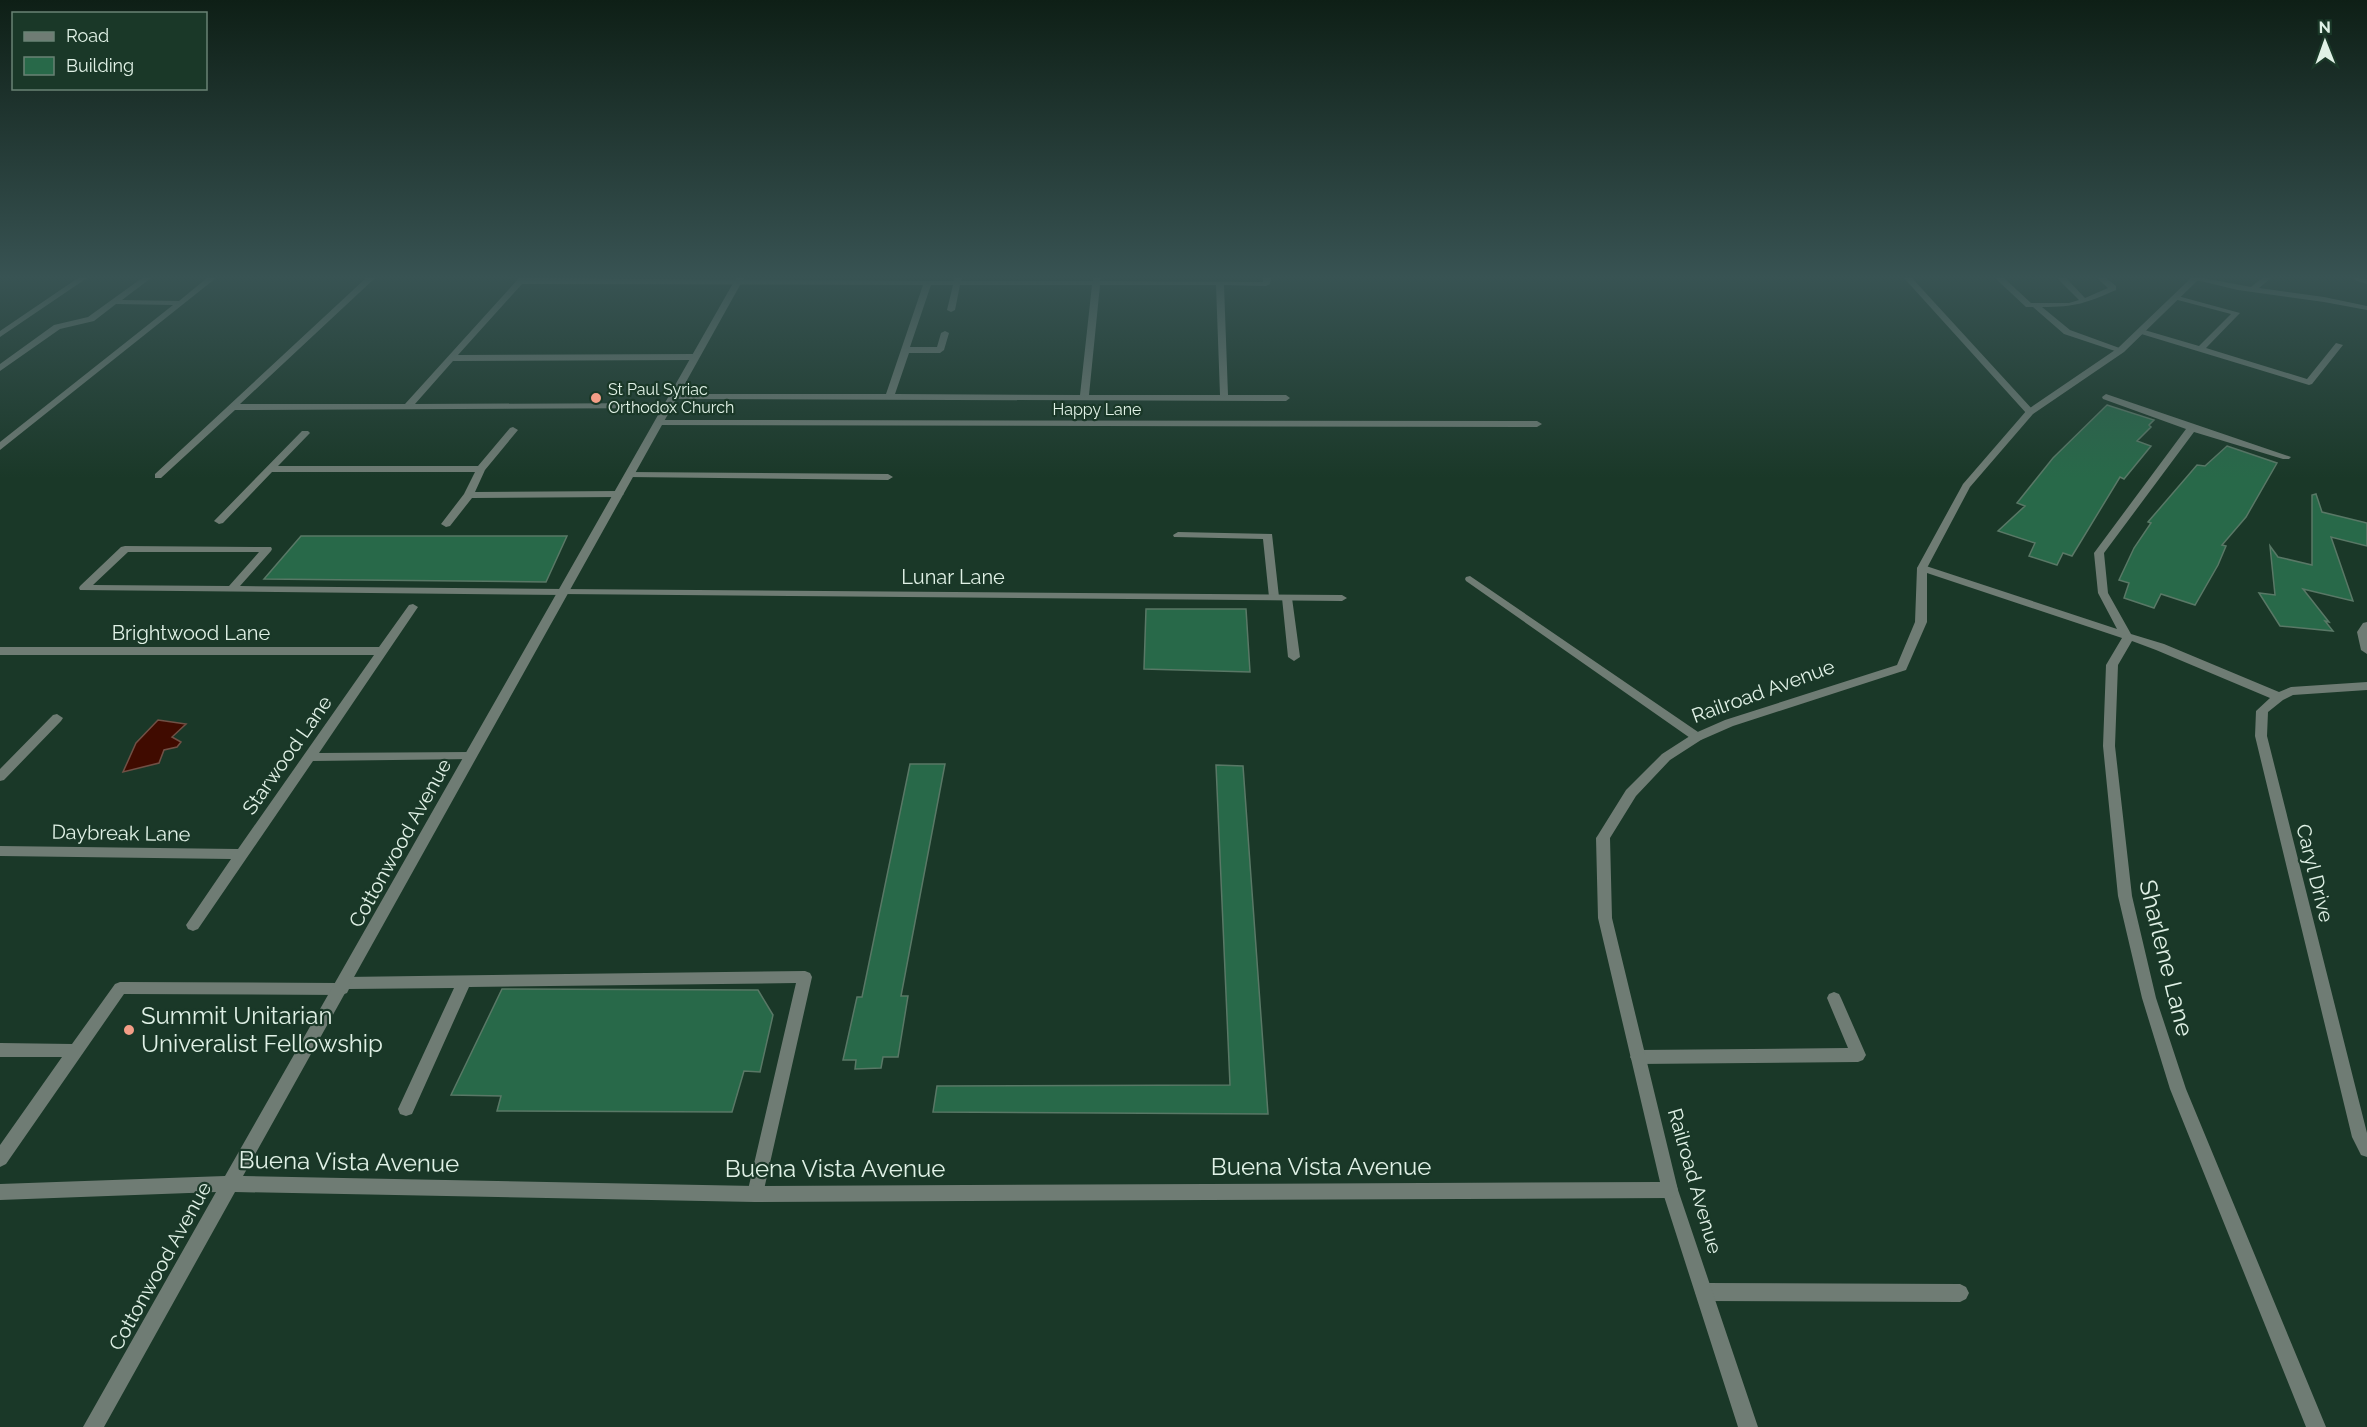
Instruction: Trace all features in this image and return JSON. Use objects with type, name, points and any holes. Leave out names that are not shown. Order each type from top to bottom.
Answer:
[{"type":"street","points":[[0,368],[33,345]]},
{"type":"street","points":[[0,447],[129,345]]},
{"type":"street","points":[[158,476],[299,345]]},
{"type":"street","points":[[407,407],[463,345]]},
{"type":"street","name":"Cottonwood Avenue","points":[[93,1427],[229,1184],[344,986],[470,756],[701,345]]},
{"type":"street","points":[[890,396],[908,345]]},
{"type":"street","points":[[906,350],[940,350],[942,345]]},
{"type":"street","points":[[1084,397],[1090,345]]},
{"type":"street","points":[[1222,345],[1224,398]]},
{"type":"street","points":[[1969,345],[2030,412]]},
{"type":"street","points":[[2105,345],[2121,350]]},
{"type":"street","name":"Railroad Avenue","points":[[1748,1427],[1670,1190],[1605,918],[1603,838],[1631,793],[1666,757],[1697,737],[1729,723],[1902,667],[1922,622],[1922,568],[1966,486],[2030,412],[2127,345]]},
{"type":"street","points":[[2186,345],[2309,382],[2339,345]]},
{"type":"street","points":[[2201,349],[2205,345]]},
{"type":"street","points":[[451,358],[694,357]]},
{"type":"street","points":[[231,407],[407,407],[890,396],[1286,398]]},
{"type":"street","points":[[2106,397],[2192,428],[2286,456]]},
{"type":"street","name":"Happy Lane","points":[[658,423],[1537,424]]},
{"type":"street","points":[[2128,638],[2103,592],[2099,553],[2192,428]]},
{"type":"street","points":[[446,524],[469,495],[481,469],[513,430]]},
{"type":"street","points":[[219,520],[305,433]]},
{"type":"street","points":[[269,469],[481,469]]},
{"type":"street","points":[[630,475],[888,477]]},
{"type":"street","points":[[469,495],[619,494]]},
{"type":"street","points":[[1178,535],[1268,536],[1274,597]]},
{"type":"street","name":"Lunar Lane","points":[[233,588],[267,549],[125,549],[84,588],[1342,598]]},
{"type":"street","points":[[1922,568],[2160,647],[2279,697],[2291,692],[2367,686]]},
{"type":"street","points":[[1470,579],[1697,737]]},
{"type":"street","points":[[1287,598],[1294,657]]},
{"type":"street","name":"Starwood Lane","points":[[193,925],[413,607]]},
{"type":"street","points":[[2367,625],[2362,632],[2367,650]]},
{"type":"street","name":"Sharlene Lane","points":[[2128,638],[2112,665],[2109,746],[2125,896],[2146,986],[2178,1089],[2316,1427]]},
{"type":"street","name":"Brightwood Lane","points":[[0,651],[382,651]]},
{"type":"street","name":"Caryl Drive","points":[[2279,697],[2262,711],[2261,736],[2360,1137],[2367,1150]]},
{"type":"street","points":[[0,777],[57,718]]},
{"type":"street","points":[[309,757],[470,756]]},
{"type":"street","name":"Daybreak Lane","points":[[0,851],[242,854]]},
{"type":"street","points":[[0,1159],[120,988],[805,977],[755,1194]]},
{"type":"street","points":[[406,1108],[464,982]]},
{"type":"street","points":[[1638,1058],[1858,1055],[1834,998]]},
{"type":"street","points":[[0,1050],[76,1051]]},
{"type":"street","name":"Buena Vista Avenue","points":[[0,1192],[229,1184],[755,1194],[1670,1190]]},
{"type":"street","points":[[1704,1292],[1960,1293]]},
{"type":"shaded area","points":[[158,720],[186,724],[172,737],[181,742],[177,747],[164,750],[159,763],[123,772],[136,743]]},
{"type":"building","points":[[2107,405],[2154,420],[2149,425],[2151,427],[2137,441],[2151,446],[2124,479],[2120,477],[2072,556],[2063,553],[2057,565],[2029,556],[2035,543],[1998,531],[2025,506],[2017,503],[2053,458]]},
{"type":"building","points":[[2227,446],[2277,463],[2246,517],[2222,545],[2226,546],[2218,565],[2195,605],[2161,594],[2154,608],[2124,598],[2129,583],[2119,580],[2134,548],[2151,523],[2148,522],[2197,465],[2205,466]]},
{"type":"building","points":[[2316,494],[2322,512],[2367,523],[2367,546],[2331,537],[2353,601],[2303,589],[2329,622],[2325,621],[2333,631],[2280,626],[2259,593],[2275,595],[2270,546],[2278,557],[2312,565],[2312,495]]},
{"type":"building","points":[[301,536],[567,536],[546,582],[264,579]]},
{"type":"building","points":[[1146,609],[1246,609],[1250,672],[1144,669]]},
{"type":"building","points":[[910,764],[945,764],[901,996],[908,996],[898,1057],[883,1057],[881,1068],[855,1069],[856,1060],[843,1060],[857,997],[862,997]]},
{"type":"building","points":[[1216,765],[1243,766],[1268,1114],[933,1112],[937,1086],[1230,1085]]},
{"type":"building","points":[[502,989],[758,990],[773,1015],[760,1072],[744,1071],[732,1112],[497,1111],[501,1096],[451,1095]]},
{"type":"place","name":"St Paul Syriac Orthodox Church","points":[[596,398]]},
{"type":"place","name":"Summit Unitarian Univeralist Fellowship","points":[[129,1030]]}]
